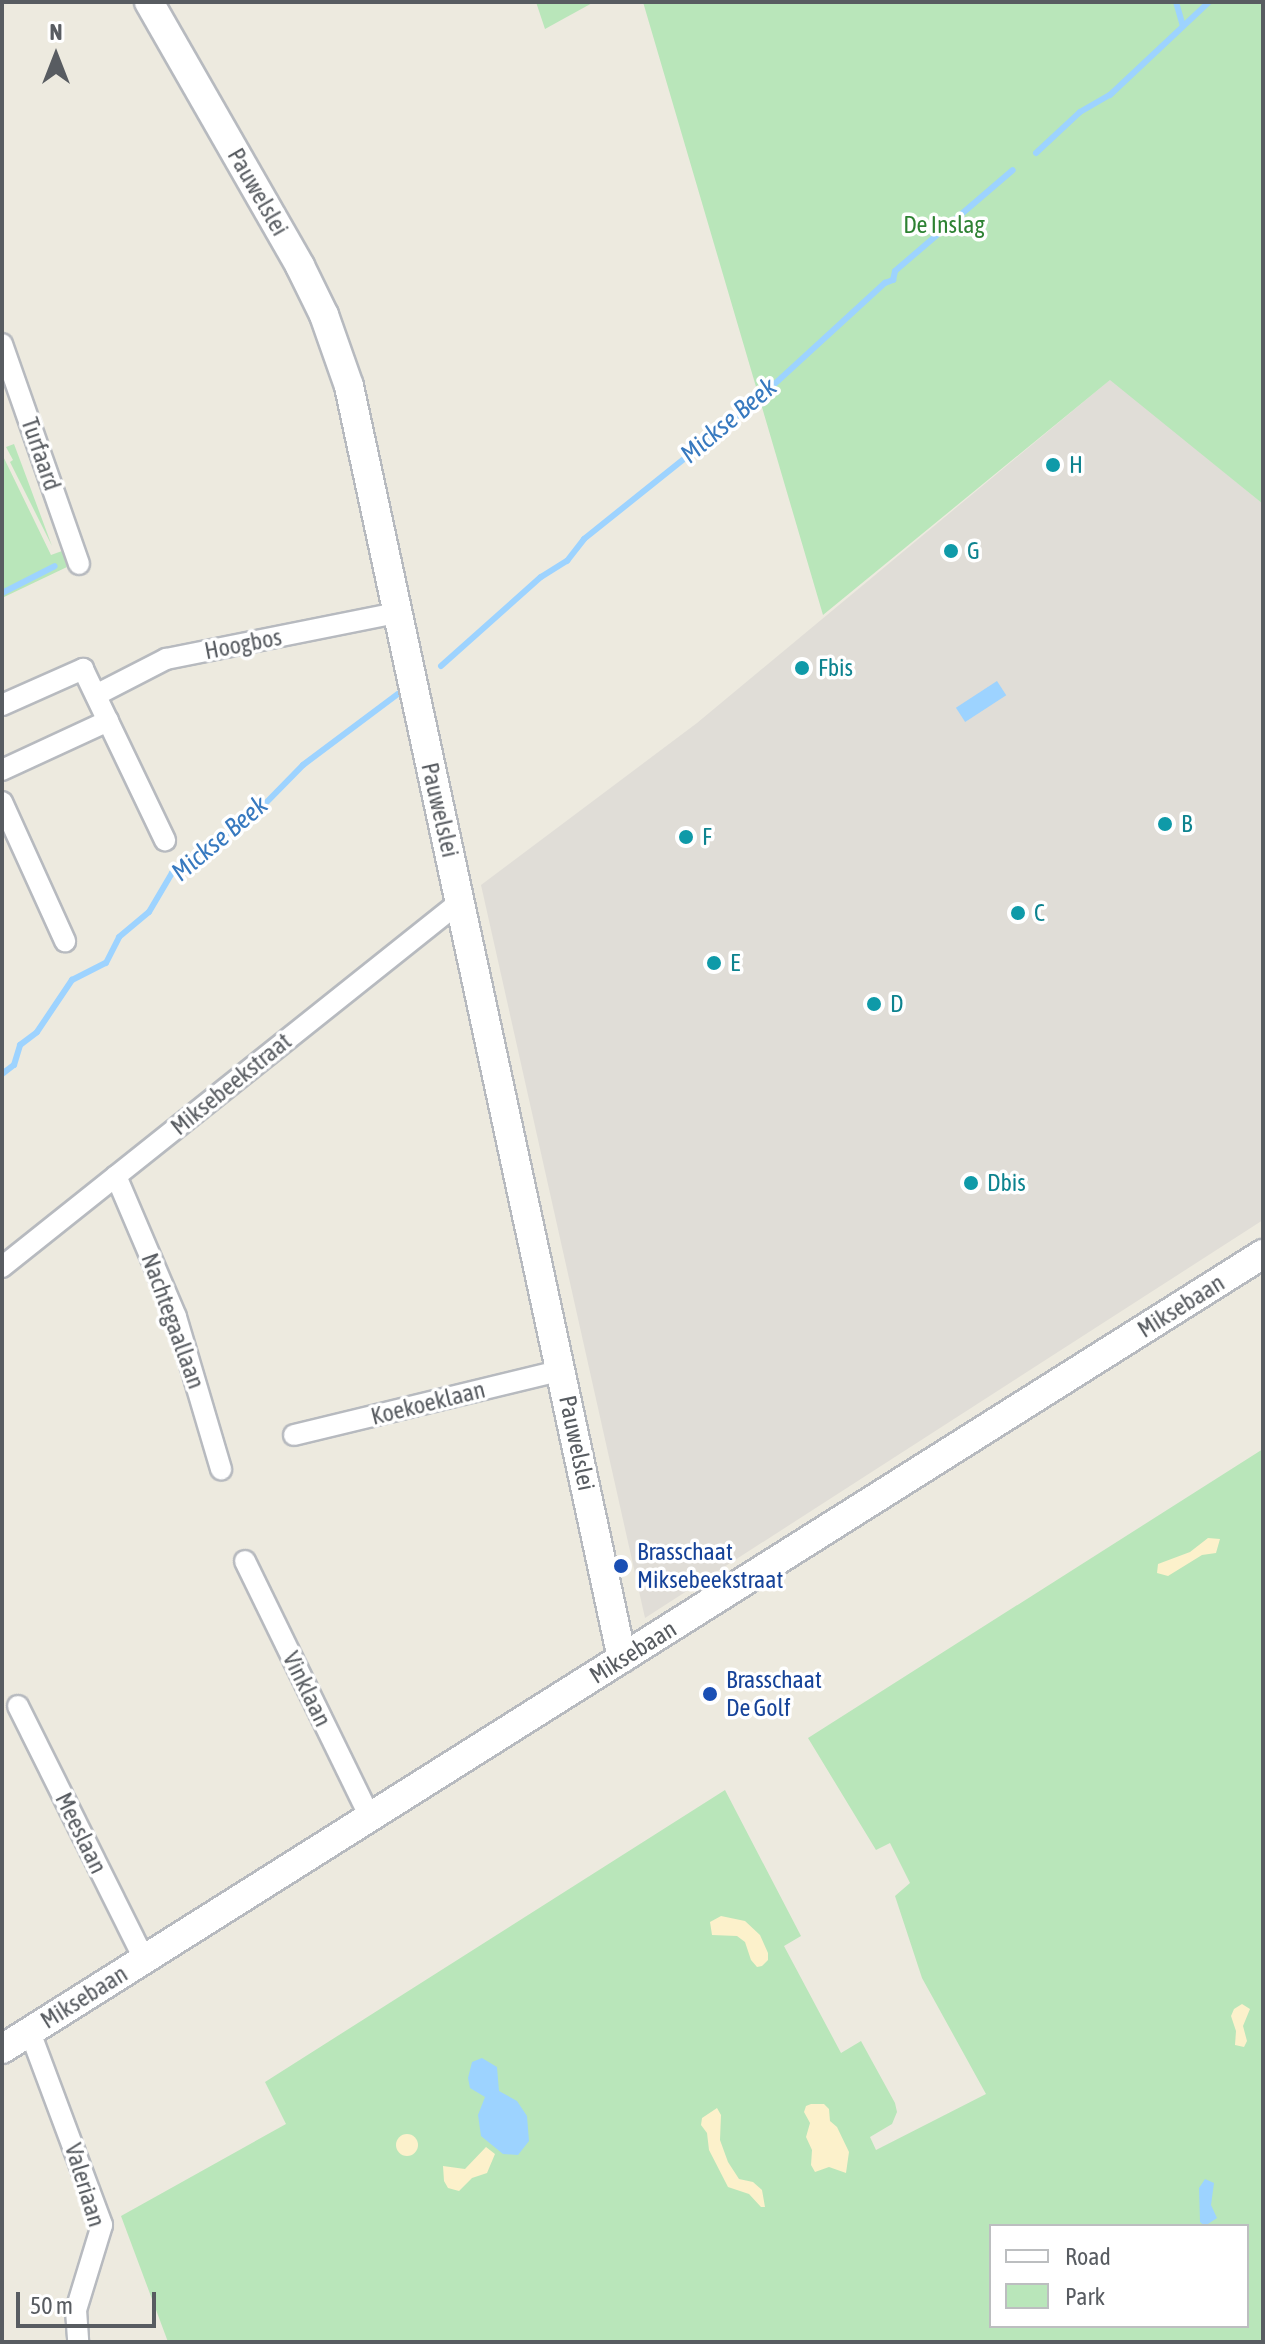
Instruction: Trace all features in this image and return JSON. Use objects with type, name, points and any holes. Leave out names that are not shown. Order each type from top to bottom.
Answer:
[{"type":"street","name":"Pauwelslei","points":[[149,2],[300,266],[324,315],[349,386],[622,1658]]},
{"type":"street","name":"Turfaard","points":[[2,344],[79,564]]},
{"type":"street","name":"Hoogbos","points":[[96,695],[166,659],[396,613]]},
{"type":"street","points":[[2,705],[83,669],[165,840]]},
{"type":"street","points":[[2,770],[108,721]]},
{"type":"street","points":[[2,802],[65,941]]},
{"type":"street","name":"Miksebeekstraat","points":[[2,1267],[461,901]]},
{"type":"street","name":"Nachtegaallaan","points":[[116,1176],[176,1317],[221,1469]]},
{"type":"street","name":"Miksebaan","points":[[2,2049],[1263,1254]]},
{"type":"street","name":"Koekoeklaan","points":[[294,1435],[562,1370]]},
{"type":"street","name":"Vinklaan","points":[[245,1561],[370,1817]]},
{"type":"street","name":"Meeslaan","points":[[18,1706],[144,1959]]},
{"type":"street","name":"Valeriaan","points":[[30,2032],[102,2225],[76,2310],[78,2342]]},
{"type":"shaded area","points":[[1111,379],[1263,504],[1263,1220],[645,1618],[481,885],[697,723]]},
{"type":"green space","points":[[536,2],[594,2],[545,29]]},
{"type":"green space","name":"De Inslag","points":[[643,2],[1263,2],[1263,504],[1110,380],[823,615]]},
{"type":"green space","points":[[14,444],[52,546],[10,462],[13,460],[6,447]]},
{"type":"green space","points":[[2,454],[51,555],[62,551],[67,567],[2,598]]},
{"type":"green space","points":[[1263,1449],[1263,2342],[168,2342],[121,2216],[286,2124],[265,2082],[725,1790],[801,1936],[784,1946],[841,2053],[861,2041],[895,2103],[897,2112],[892,2124],[870,2137],[876,2150],[986,2094],[922,1978],[895,1896],[910,1883],[890,1843],[876,1850],[808,1738]]},
{"type":"sand","points":[[1208,1538],[1220,1539],[1216,1553],[1202,1555],[1168,1576],[1157,1573],[1158,1564],[1190,1552]]},
{"type":"sand","points":[[721,1916],[745,1921],[760,1935],[768,1953],[768,1960],[762,1966],[757,1967],[751,1960],[745,1942],[737,1936],[712,1935],[710,1922]]},
{"type":"sand","points":[[1242,2004],[1250,2009],[1243,2026],[1247,2041],[1244,2047],[1235,2045],[1236,2031],[1231,2016],[1234,2009]]},
{"type":"sand","points":[[824,2104],[829,2109],[830,2121],[837,2127],[849,2152],[846,2173],[829,2167],[815,2172],[811,2165],[812,2150],[806,2137],[810,2123],[804,2112],[806,2106]]},
{"type":"sand","points":[[717,2108],[721,2115],[720,2140],[728,2162],[739,2179],[753,2182],[762,2190],[765,2207],[761,2207],[749,2194],[728,2187],[709,2150],[707,2133],[701,2125],[702,2118]]},
{"type":"sand","points":[[407,2134],[418,2145],[407,2156],[396,2145]]},
{"type":"sand","points":[[486,2147],[495,2154],[487,2173],[472,2178],[459,2191],[448,2188],[443,2166],[465,2169]]},
{"type":"water","points":[[997,681],[1006,695],[965,722],[956,708]]},
{"type":"water","points":[[482,2058],[497,2067],[499,2091],[517,2101],[527,2116],[529,2141],[518,2155],[503,2154],[481,2136],[478,2115],[485,2097],[470,2088],[468,2078],[472,2062]]},
{"type":"water","points":[[1205,2179],[1214,2183],[1211,2205],[1217,2218],[1208,2224],[1200,2222],[1199,2188]]},
{"type":"waterway","points":[[1176,2],[1183,26]]},
{"type":"waterway","name":"Mickse Beek","points":[[1036,153],[1080,112],[1110,95],[1209,2]]},
{"type":"waterway","name":"Mickse Beek","points":[[441,666],[541,577],[567,561],[584,539],[756,401],[885,283],[893,280],[895,271],[1013,170]]},
{"type":"waterway","points":[[2,593],[55,566]]},
{"type":"waterway","name":"Mickse Beek","points":[[2,1074],[14,1065],[20,1045],[37,1032],[72,980],[106,963],[119,937],[149,912],[172,873],[257,812],[303,765],[398,694]]},
{"type":"place","name":"H","points":[[1053,465]]},
{"type":"place","name":"G","points":[[951,551]]},
{"type":"place","name":"Fbis","points":[[802,668]]},
{"type":"place","name":"B","points":[[1165,824]]},
{"type":"place","name":"F","points":[[686,837]]},
{"type":"place","name":"C","points":[[1018,913]]},
{"type":"place","name":"E","points":[[714,963]]},
{"type":"place","name":"D","points":[[874,1004]]},
{"type":"place","name":"Dbis","points":[[971,1183]]},
{"type":"place","name":"Brasschaat Miksebeekstraat","points":[[621,1566]]},
{"type":"place","name":"Brasschaat De Golf","points":[[710,1694]]}]
